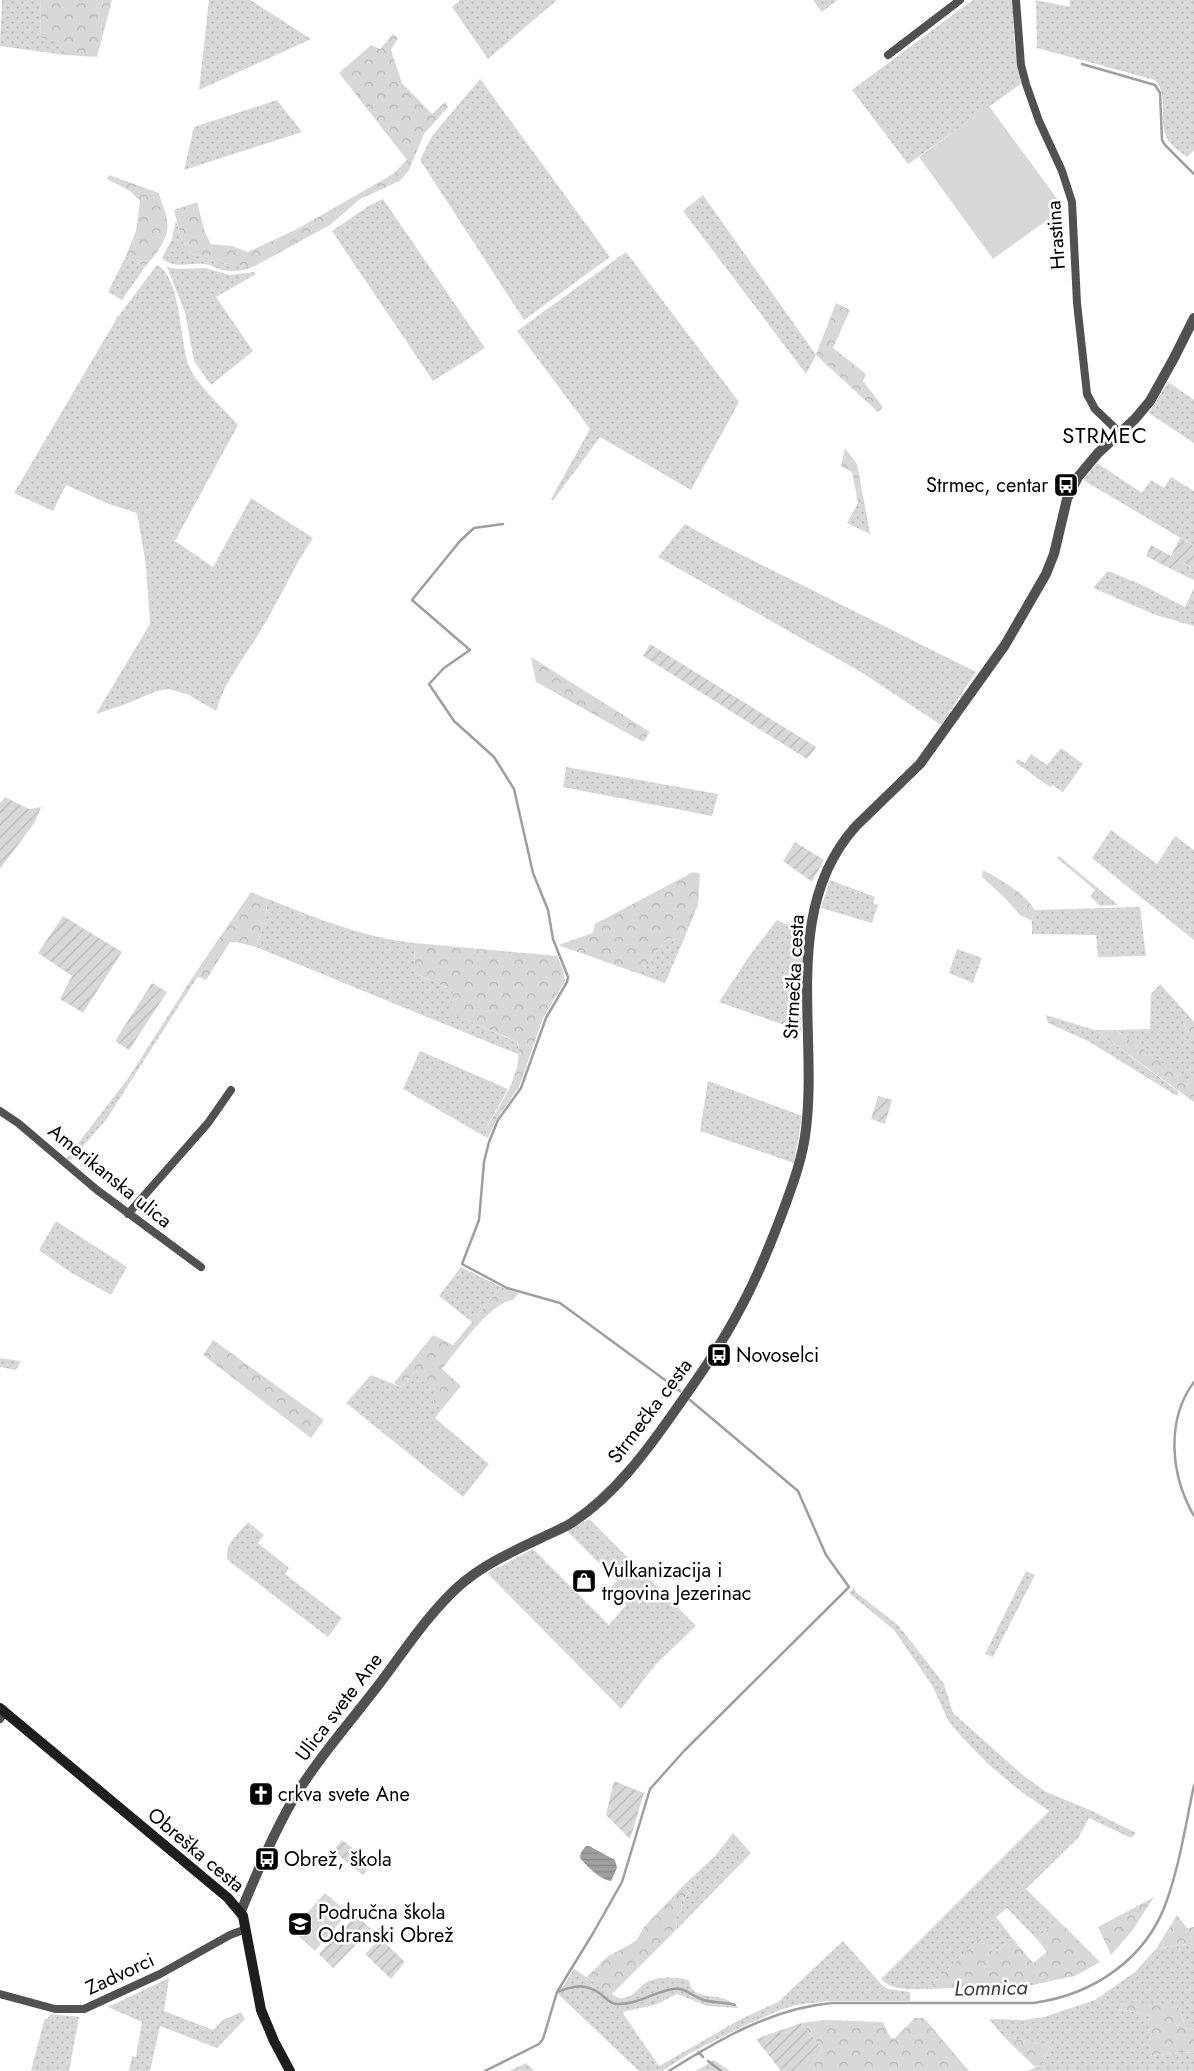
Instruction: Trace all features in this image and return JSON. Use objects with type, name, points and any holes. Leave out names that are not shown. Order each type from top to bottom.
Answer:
[{"type":"main road","name":"Obreška cesta","points":[[1,1713],[228,1898],[240,1911],[246,1929],[252,1971],[261,2010],[290,2071]]},
{"type":"street","points":[[888,55],[960,0]]},
{"type":"street","name":"Hrastina","points":[[1016,0],[1021,65],[1026,84],[1039,121],[1062,171],[1072,202],[1077,303],[1087,394],[1095,409],[1120,433]]},
{"type":"street","name":"Strmečka cesta","points":[[480,1570],[504,1555],[570,1524],[594,1506],[655,1439],[727,1333],[764,1260],[795,1179],[803,1150],[807,1120],[812,919],[819,892],[831,862],[846,836],[920,764],[1006,645],[1046,574],[1054,554],[1067,499],[1075,483],[1084,469],[1136,419],[1150,401],[1194,318]]},
{"type":"street","points":[[128,1214],[202,1130],[232,1090]]},
{"type":"street","name":"Amerikanska ulica","points":[[0,1110],[128,1214],[200,1267]]},
{"type":"street","name":"Ulica svete Ane","points":[[240,1911],[275,1834],[309,1775],[434,1612],[458,1587],[480,1570]]},
{"type":"street","name":"Zadvorci","points":[[0,1994],[55,2009],[84,2009],[160,1974],[230,1935],[246,1929]]},
{"type":"green space","points":[[2,0],[41,0],[40,36],[65,44],[65,55],[0,46]]},
{"type":"green space","points":[[41,0],[112,0],[97,57],[65,55],[65,44],[40,37]]},
{"type":"green space","points":[[209,0],[250,0],[311,39],[199,90]]},
{"type":"green space","points":[[460,0],[557,0],[488,59],[452,7]]},
{"type":"green space","points":[[813,0],[837,0],[822,12]]},
{"type":"green space","points":[[973,0],[1013,0],[1014,41],[1021,84],[908,164],[852,90]]},
{"type":"green space","points":[[1036,0],[1070,7],[1070,0],[1194,0],[1194,150],[1187,157],[1168,141],[1164,131],[1162,94],[1155,80],[1037,48]]},
{"type":"green space","points":[[393,34],[398,38],[391,50],[402,83],[432,114],[445,102],[448,107],[424,134],[409,170],[400,181],[360,199],[330,225],[253,267],[215,262],[204,256],[191,254],[181,238],[174,210],[197,202],[205,233],[211,244],[232,246],[248,252],[299,228],[393,174],[407,160],[339,73],[371,45],[380,49]]},
{"type":"green space","points":[[480,79],[610,257],[524,320],[420,160],[432,136]]},
{"type":"green space","points":[[277,100],[302,132],[184,170],[194,127]]},
{"type":"green space","points":[[989,106],[1064,208],[993,259],[919,157]]},
{"type":"green space","points":[[109,175],[159,193],[166,217],[166,234],[154,257],[145,267],[126,256],[136,231],[140,201],[130,191],[107,179]]},
{"type":"green space","points":[[703,195],[816,355],[806,374],[683,211]]},
{"type":"green space","points":[[383,199],[485,348],[433,381],[332,231],[370,205]]},
{"type":"green space","points":[[176,220],[181,238],[191,254],[204,256],[215,262],[253,267],[230,271],[206,264],[177,265],[167,262],[162,258],[172,239]]},
{"type":"green space","points":[[626,252],[739,402],[691,490],[600,437],[553,501],[551,499],[590,429],[517,331]]},
{"type":"green space","points":[[126,256],[145,267],[122,300],[108,292]]},
{"type":"green space","points":[[157,265],[165,272],[171,282],[179,311],[186,356],[192,373],[238,425],[175,541],[213,567],[251,498],[313,538],[259,634],[231,677],[216,711],[187,694],[168,689],[157,691],[96,714],[150,624],[146,565],[137,513],[109,504],[66,485],[53,511],[14,493],[117,318]]},
{"type":"green space","points":[[167,267],[179,269],[205,268],[230,275],[254,272],[256,274],[216,297],[253,351],[211,385],[194,361],[185,312]]},
{"type":"green space","points":[[836,303],[850,310],[833,348],[866,374],[863,381],[883,407],[878,412],[816,355]]},
{"type":"green space","points":[[1168,382],[1194,400],[1194,443],[1149,413]]},
{"type":"green space","points":[[845,448],[857,464],[864,501],[858,503],[852,472],[841,466]]},
{"type":"green space","points":[[1097,463],[1142,493],[1151,480],[1164,488],[1171,477],[1194,491],[1194,546],[1083,480]]},
{"type":"green space","points":[[864,501],[870,534],[847,523],[858,503]]},
{"type":"green space","points":[[685,524],[722,545],[976,672],[941,725],[861,672],[658,557]]},
{"type":"green space","points":[[1180,538],[1194,546],[1194,569],[1182,562],[1177,572],[1146,556],[1151,545],[1171,556]]},
{"type":"green space","points":[[1181,562],[1194,569],[1194,580],[1177,572]]},
{"type":"green space","points":[[1108,571],[1140,584],[1185,607],[1194,588],[1194,626],[1156,615],[1093,588]]},
{"type":"green space","points":[[650,644],[816,747],[807,759],[643,656]]},
{"type":"green space","points":[[531,657],[650,732],[643,742],[536,682]]},
{"type":"green space","points":[[1061,748],[1083,764],[1063,792],[1052,785],[1050,787],[1015,762],[1018,759],[1025,763],[1031,754],[1047,765]]},
{"type":"green space","points":[[566,767],[718,794],[712,816],[563,787]]},
{"type":"green space","points":[[5,797],[29,809],[41,807],[35,822],[0,869],[0,803]]},
{"type":"green space","points":[[1111,830],[1157,864],[1175,836],[1194,850],[1194,940],[1092,858]]},
{"type":"green space","points":[[795,842],[824,860],[812,882],[783,861]]},
{"type":"green space","points":[[1059,856],[1118,905],[1100,906],[1090,896],[1095,890],[1057,858]]},
{"type":"green space","points":[[983,870],[1012,887],[1030,903],[1035,910],[1032,921],[1020,915],[982,877]]},
{"type":"green space","points":[[693,872],[700,874],[698,905],[683,941],[667,938],[640,974],[558,945],[593,933],[595,924]]},
{"type":"green space","points":[[830,880],[875,897],[873,903],[878,905],[872,923],[821,908]]},
{"type":"green space","points":[[251,892],[268,899],[264,924],[256,947],[230,942],[206,980],[194,975]]},
{"type":"green space","points":[[268,899],[358,932],[415,943],[414,973],[453,990],[452,1013],[517,1042],[520,1055],[256,947],[264,924]]},
{"type":"green space","points":[[1140,907],[1146,956],[1098,957],[1096,935],[1032,934],[1032,921],[1035,910]]},
{"type":"green space","points":[[63,916],[122,952],[83,1013],[60,999],[72,976],[38,953]]},
{"type":"green space","points":[[777,920],[804,933],[801,1031],[719,1002],[750,955]]},
{"type":"green space","points":[[667,938],[683,941],[665,983],[640,974]]},
{"type":"green space","points":[[415,943],[557,956],[563,970],[565,981],[543,1018],[519,1087],[497,1118],[488,1138],[482,1135],[502,1102],[513,1079],[519,1055],[518,1042],[451,1013],[453,990],[414,973]]},
{"type":"green space","points":[[957,949],[982,958],[973,983],[949,973]]},
{"type":"green space","points":[[194,975],[198,976],[106,1120],[70,1161],[66,1159],[129,1077]]},
{"type":"green space","points":[[152,983],[167,992],[129,1050],[115,1041]]},
{"type":"green space","points":[[1160,984],[1190,1017],[1183,1023],[1194,1040],[1194,1071],[1190,1084],[1116,1030],[1150,1029],[1151,994]]},
{"type":"green space","points":[[1046,1015],[1095,1030],[1179,1092],[1177,1096],[1088,1041],[1048,1023]]},
{"type":"green space","points":[[1190,1017],[1194,1022],[1194,1040],[1183,1023]]},
{"type":"green space","points":[[1095,1030],[1116,1030],[1190,1083],[1194,1071],[1194,1102]]},
{"type":"green space","points":[[420,1051],[508,1089],[482,1135],[403,1089]]},
{"type":"green space","points":[[708,1081],[802,1116],[794,1163],[700,1131]]},
{"type":"green space","points":[[878,1096],[892,1100],[885,1124],[871,1119]]},
{"type":"green space","points":[[56,1221],[127,1267],[111,1295],[70,1272],[39,1250]]},
{"type":"green space","points":[[461,1267],[501,1287],[472,1322],[439,1296]]},
{"type":"green space","points":[[501,1287],[519,1293],[513,1300],[494,1309],[484,1318],[442,1369],[461,1386],[442,1409],[433,1402],[440,1390],[416,1371],[401,1387],[394,1383],[433,1335],[453,1345]]},
{"type":"green space","points":[[213,1340],[324,1420],[311,1438],[203,1355]]},
{"type":"green space","points":[[0,1358],[21,1361],[16,1370],[0,1367]]},
{"type":"green space","points":[[416,1371],[441,1390],[433,1402],[442,1409],[435,1418],[489,1464],[463,1497],[346,1403],[371,1375],[401,1387]]},
{"type":"green space","points":[[589,1519],[696,1626],[656,1664],[621,1709],[487,1573],[533,1549],[609,1625],[626,1605],[610,1588],[617,1581],[567,1531]]},
{"type":"green space","points":[[248,1522],[264,1535],[258,1543],[289,1568],[285,1574],[342,1618],[328,1637],[229,1561],[227,1551],[229,1545]]},
{"type":"green space","points":[[1026,1571],[1035,1575],[993,1657],[985,1654]]},
{"type":"green space","points":[[854,1588],[857,1593],[898,1625],[944,1684],[953,1713],[1024,1776],[1046,1792],[1090,1810],[1136,1833],[1131,1838],[1089,1818],[1079,1837],[1026,1889],[1059,1921],[1036,1938],[1007,1908],[996,1917],[1013,1939],[994,1953],[980,1938],[927,1989],[891,1986],[881,1979],[1049,1811],[1019,1790],[988,1764],[960,1735],[949,1722],[932,1685],[894,1630],[849,1593]]},
{"type":"green space","points":[[614,1781],[644,1793],[630,1839],[606,1815]]},
{"type":"green space","points":[[733,1833],[751,1853],[677,1929],[675,1916],[681,1911],[682,1901],[689,1893],[684,1885],[715,1856]]},
{"type":"green space","points":[[342,1840],[364,1857],[360,1864],[367,1869],[363,1875],[333,1851]]},
{"type":"green space","points":[[684,1885],[689,1892],[682,1901],[681,1911],[675,1916],[677,1929],[611,1995],[587,1977],[607,1957],[636,1941],[644,1927]]},
{"type":"green space","points":[[325,1893],[348,1913],[315,1951],[292,1930]]},
{"type":"green space","points":[[1154,1897],[1132,1931],[1111,1955],[1098,1927]]},
{"type":"green space","points":[[356,1915],[371,1929],[333,1968],[319,1954]]},
{"type":"green space","points":[[1177,1915],[1187,1928],[1194,1927],[1194,1943],[1156,1949]]},
{"type":"green space","points":[[1059,1921],[1100,1962],[1075,1976],[1032,1985],[927,1989],[980,1938],[994,1953],[1013,1939],[1033,1963],[1047,1952],[1036,1938]]},
{"type":"green space","points":[[380,1938],[405,1962],[391,1979],[365,1954]]},
{"type":"green space","points":[[843,1941],[883,1986],[888,1989],[910,1992],[910,2001],[829,2001],[796,2005],[744,2026],[692,2052],[662,2071],[639,2071],[558,1994],[574,1969],[618,1998],[631,1995],[653,1979],[674,1978],[689,1980],[691,1988],[696,1992],[724,1999],[738,2008],[707,2006],[677,1994],[655,2005],[622,2012],[659,2066],[741,2019],[778,2002]]},
{"type":"green space","points":[[1194,1943],[1194,2030],[1185,2026],[1178,2005],[1118,2009],[1150,2015],[1150,2056],[1181,2052],[1194,2053],[1194,2071],[1027,2071],[1042,2065],[1050,2046],[1003,2036],[989,2019],[1023,2020],[1044,2017],[1095,2000],[1135,1972],[1156,1949]]},
{"type":"green space","points":[[169,1978],[164,2011],[213,2030],[223,2020],[241,2012],[245,2019],[217,2048],[160,2026],[150,2071],[129,2071],[132,2056],[136,2057],[142,2022],[108,2007]]},
{"type":"green space","points":[[1120,2002],[1178,2005],[1185,2026],[1194,2030],[1194,2053],[1181,2052],[1150,2056],[1150,2015],[1118,2009]]},
{"type":"green space","points":[[51,2014],[79,2017],[69,2071],[31,2071],[45,2018],[47,2019]]},
{"type":"green space","points":[[915,2018],[924,2018],[969,2071],[803,2071],[823,2050],[801,2023],[825,2020],[883,2022],[890,2037],[894,2039]]},
{"type":"green space","points":[[801,2023],[823,2050],[803,2071],[781,2071],[756,2039]]},
{"type":"green space","points":[[1003,2036],[1050,2046],[1042,2065],[1035,2067]]},
{"type":"green space","points":[[714,2060],[730,2071],[696,2071]]},
{"type":"green space","points":[[526,2063],[534,2071],[509,2071]]},
{"type":"shaded area","points":[[586,1846],[615,1860],[617,1868],[611,1881],[598,1875],[580,1858],[581,1852]]},
{"type":"waterway","points":[[1082,64],[1155,85],[1160,93],[1162,140],[1194,174]]},
{"type":"waterway","points":[[503,524],[474,528],[460,541],[412,600],[470,650],[444,668],[429,684],[454,721],[494,757],[514,789],[533,873],[548,910],[553,939],[568,977],[546,1018],[521,1088],[498,1120],[489,1142],[484,1162],[479,1220],[462,1264],[507,1288],[560,1303],[680,1391]]},
{"type":"waterway","name":"Lomnica","points":[[1194,1382],[1185,1397],[1179,1414],[1175,1431],[1174,1449],[1180,1484],[1194,1516]]},
{"type":"waterway","points":[[557,1992],[622,1882],[650,1789],[684,1751],[849,1587],[826,1555],[798,1491],[690,1400]]},
{"type":"waterway","name":"Lomnica","points":[[669,2071],[747,2027],[789,2011],[810,2006],[832,2003],[1033,2003],[1055,1999],[1076,1992],[1096,1982],[1115,1971],[1132,1956],[1146,1940],[1158,1921],[1176,1872],[1194,1785]]},
{"type":"waterway","points":[[485,2071],[539,2044],[543,2039],[557,1992],[570,1988],[587,1987],[616,2004],[624,2004],[677,1989],[684,1990],[705,2001],[735,2005]]},
{"type":"waterway","name":"Lomnica","points":[[699,2052],[703,2057]]},
{"type":"waterway","points":[[708,2061],[721,2071]]},
{"type":"place","name":"Strmec, centar","points":[[1066,485]]},
{"type":"place","name":"Novoselci","points":[[719,1355]]},
{"type":"place","name":"Vulkanizacija i trgovina Jezerinac","points":[[584,1581]]},
{"type":"place","name":"crkva svete Ane","points":[[261,1794]]},
{"type":"place","name":"Obrež, škola","points":[[267,1859]]},
{"type":"place","name":"Područna škola Odranski Obrež","points":[[300,1924]]},
{"type":"district","name":"STRMEC","points":[[1105,435]]}]
